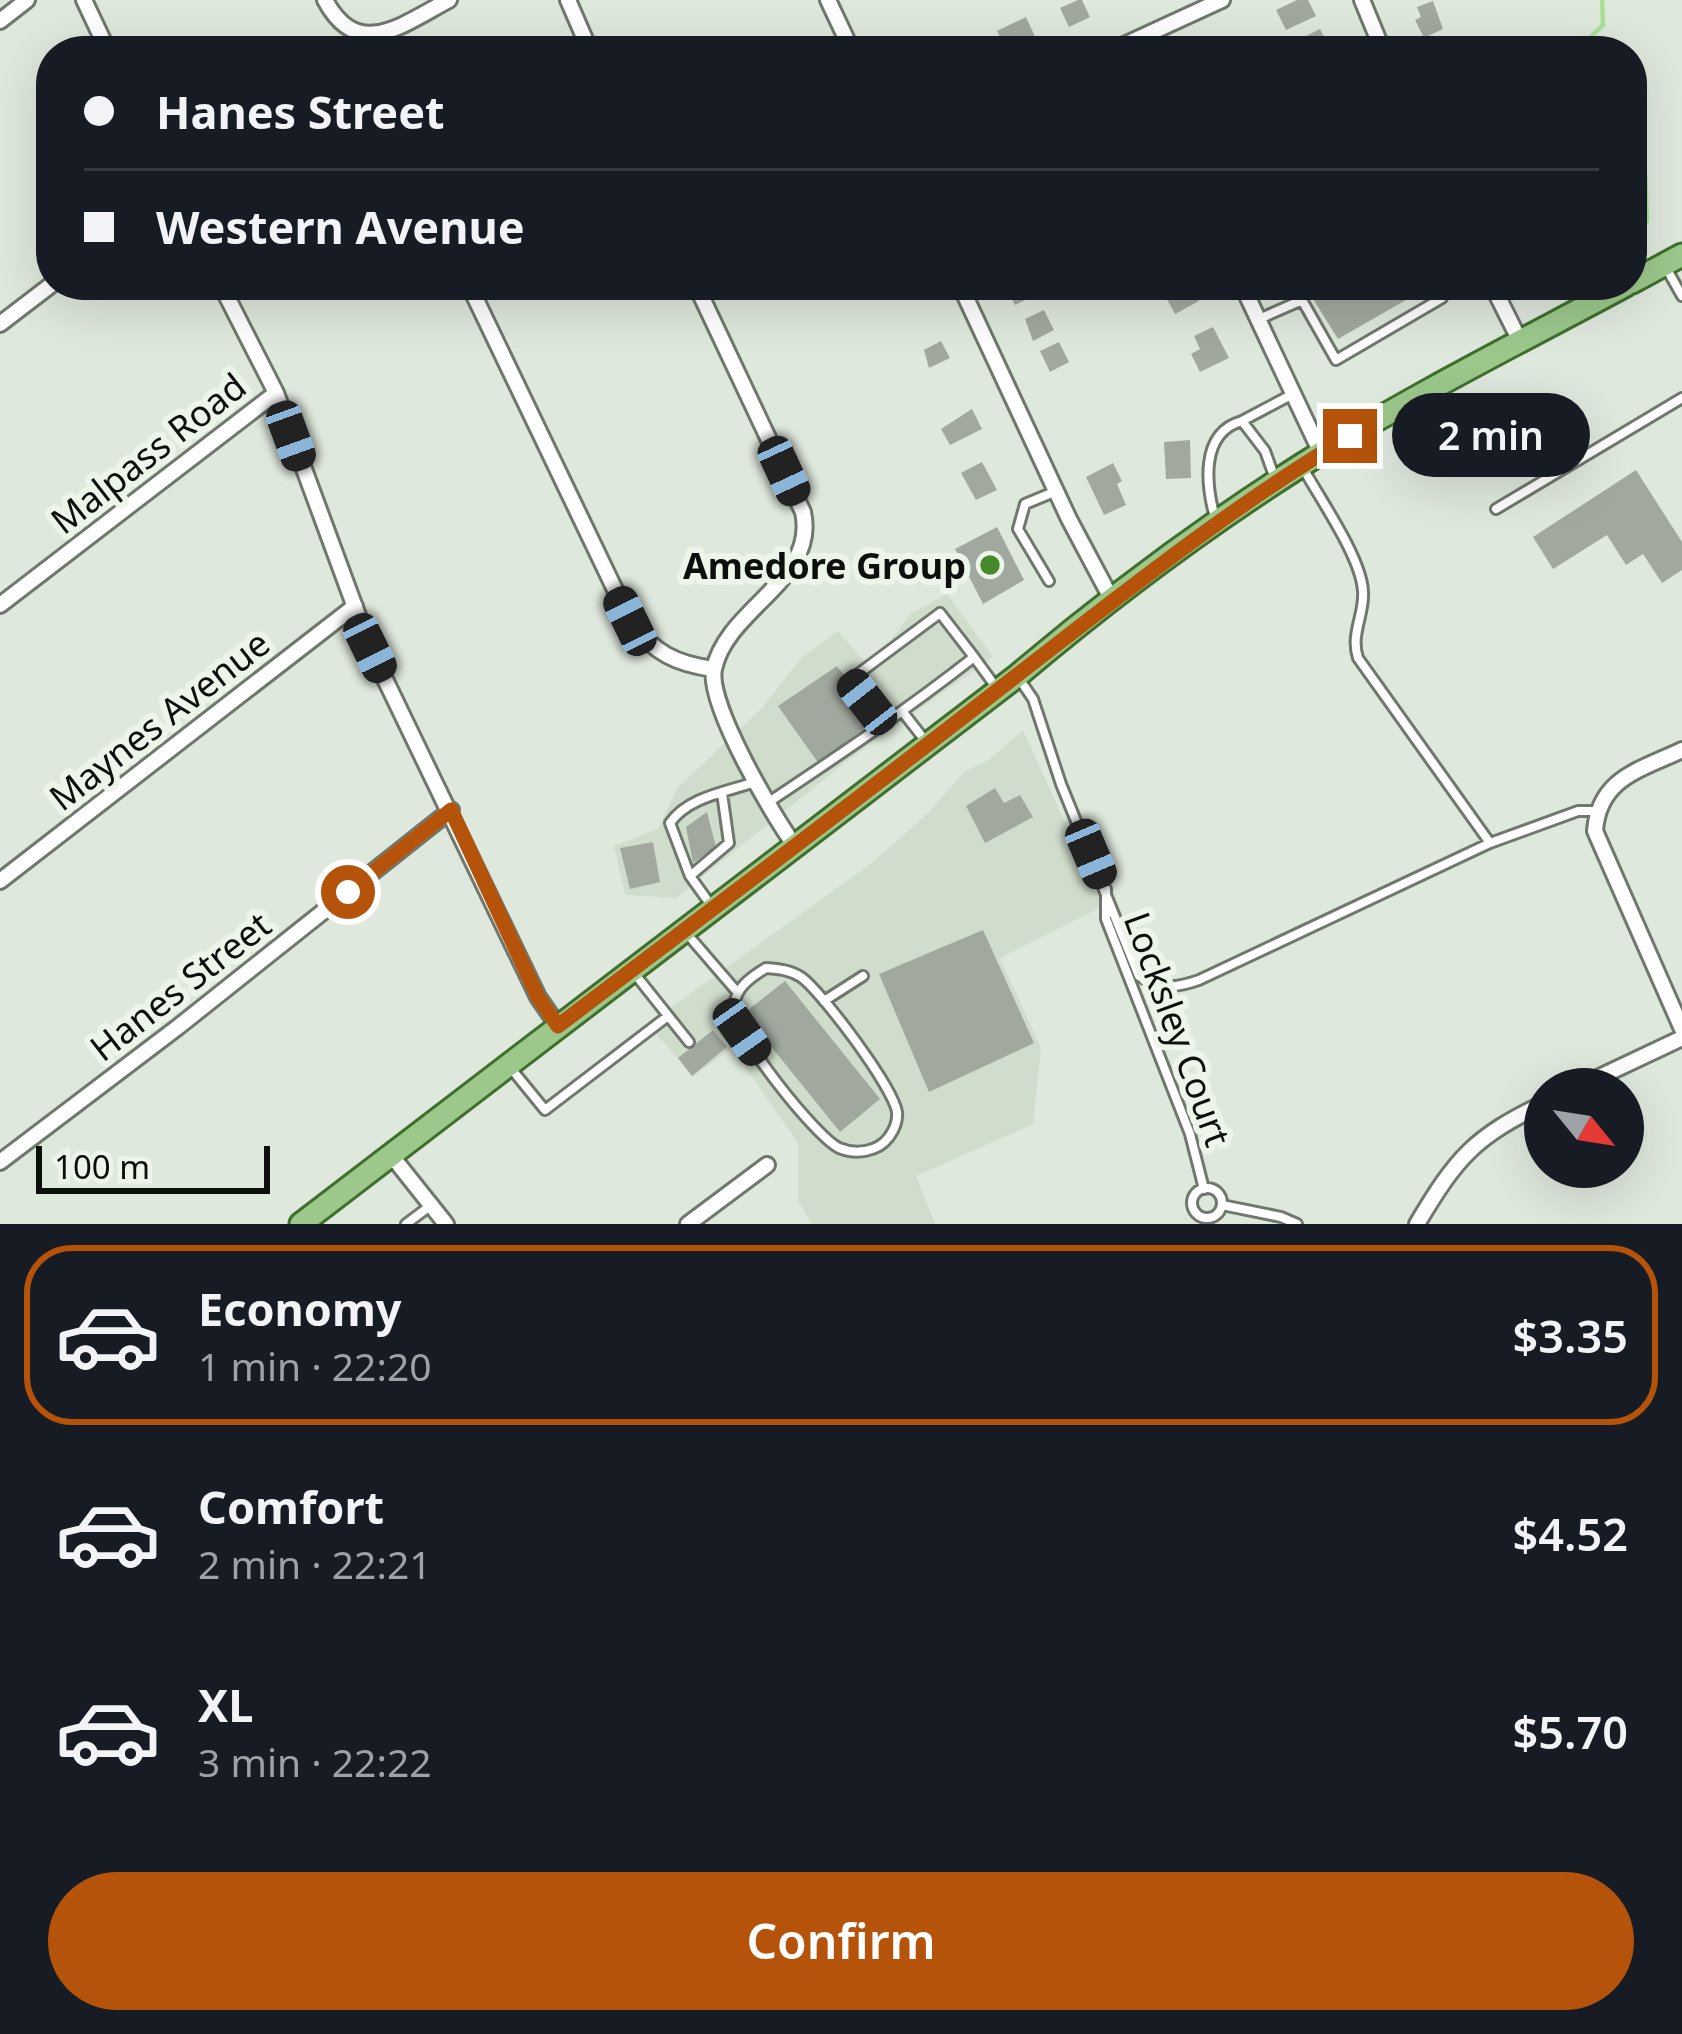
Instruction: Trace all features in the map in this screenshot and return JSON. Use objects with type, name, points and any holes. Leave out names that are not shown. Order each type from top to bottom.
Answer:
[{"type":"main road","points":[[301,1224],[1017,676],[1112,598],[1216,523],[1311,459],[1597,300]]},
{"type":"street","points":[[0,21],[27,0]]},
{"type":"street","points":[[83,0],[101,36]]},
{"type":"street","points":[[326,0],[342,26],[362,36],[395,28],[449,0]]},
{"type":"street","points":[[568,0],[584,36]]},
{"type":"street","points":[[828,0],[845,36]]},
{"type":"street","points":[[1153,36],[1222,0]]},
{"type":"street","points":[[1362,0],[1377,36]]},
{"type":"street","points":[[0,324],[36,296]]},
{"type":"street","points":[[228,300],[275,393],[370,648],[538,997],[558,1026]]},
{"type":"street","points":[[476,300],[630,621],[664,656],[680,664],[714,668]]},
{"type":"street","points":[[703,300],[807,529],[789,569],[733,635],[714,668],[718,705],[767,803],[795,846]]},
{"type":"street","points":[[967,300],[1112,598]]},
{"type":"street","points":[[1249,300],[1293,394],[1311,459]]},
{"type":"street","points":[[1500,300],[1520,341]]},
{"type":"street","name":"Malpass Road","points":[[0,604],[275,393]]},
{"type":"street","name":"Maynes Avenue","points":[[0,881],[355,606]]},
{"type":"street","points":[[1615,1068],[1682,1034],[1595,831],[1597,811],[1622,779],[1682,750]]},
{"type":"street","name":"Hanes Street","points":[[0,1162],[451,810]]},
{"type":"street","points":[[1417,1224],[1446,1175],[1469,1148],[1524,1113]]},
{"type":"street","points":[[391,1155],[446,1224]]},
{"type":"street","points":[[688,1224],[767,1166]]},
{"type":"lane","points":[[1673,260],[1682,296]]},
{"type":"lane","points":[[1258,319],[1302,300],[1336,361],[1439,300]]},
{"type":"lane","points":[[1216,523],[1206,487],[1216,437],[1226,425],[1293,394]]},
{"type":"lane","points":[[1496,509],[1682,398]]},
{"type":"lane","points":[[1241,421],[1265,452],[1276,482]]},
{"type":"lane","points":[[1311,459],[1363,586],[1354,641],[1358,658],[1490,843]]},
{"type":"lane","points":[[1049,581],[1018,529],[1025,504],[1056,491]]},
{"type":"lane","points":[[884,724],[850,680],[940,613],[998,690]]},
{"type":"lane","points":[[767,803],[974,657]]},
{"type":"lane","points":[[1017,676],[1033,699],[1061,784],[1139,976],[1153,985],[1177,988],[1490,843],[1578,811],[1597,811]]},
{"type":"lane","points":[[902,711],[927,743]]},
{"type":"lane","points":[[712,908],[690,876],[670,823],[681,807],[757,781]]},
{"type":"lane","points":[[690,876],[728,843],[722,793]]},
{"type":"lane","name":"Locksley Court","points":[[1106,888],[1106,919],[1190,1134],[1204,1189]]},
{"type":"lane","points":[[684,930],[737,993]]},
{"type":"lane","points":[[766,968],[784,969],[799,976],[824,1001],[890,1094],[897,1113],[894,1130],[883,1145],[863,1152],[838,1148],[819,1131],[742,1032],[734,1011],[737,993],[766,968]]},
{"type":"lane","points":[[632,970],[689,1042]]},
{"type":"lane","points":[[824,1001],[862,976]]},
{"type":"lane","points":[[508,1064],[545,1110],[668,1016]]},
{"type":"lane","name":"Locksley Court","points":[[1204,1189],[1217,1192],[1222,1205],[1213,1217],[1198,1216],[1193,1197],[1204,1189]]},
{"type":"lane","points":[[406,1224],[431,1205]]},
{"type":"lane","name":"Locksley Court","points":[[1222,1205],[1297,1224]]},
{"type":"shaded area","points":[[947,594],[993,657],[851,758],[676,898],[625,895],[614,846],[658,829],[677,788],[762,708],[801,658],[838,631],[865,662],[879,656],[911,613]]},
{"type":"shaded area","points":[[1023,730],[1103,906],[1000,958],[1041,1048],[1033,1124],[916,1176],[935,1224],[812,1224],[798,1201],[798,1143],[732,1048],[693,1077],[648,1024],[873,862],[927,814],[964,772],[990,759]]},
{"type":"building","points":[[1078,0],[1090,17],[1069,27],[1060,8]]},
{"type":"building","points":[[1308,0],[1316,16],[1286,30],[1276,10]]},
{"type":"building","points":[[1433,1],[1443,29],[1423,36],[1415,20],[1421,17],[1417,7]]},
{"type":"building","points":[[1026,17],[1035,36],[1000,36],[997,31]]},
{"type":"building","points":[[1167,300],[1199,301],[1175,314]]},
{"type":"building","points":[[1314,300],[1406,300],[1338,339]]},
{"type":"building","points":[[1044,310],[1054,330],[1033,341],[1025,319]]},
{"type":"building","points":[[1213,327],[1229,358],[1200,372],[1191,354],[1200,349],[1194,336]]},
{"type":"building","points":[[941,341],[950,358],[929,368],[924,350]]},
{"type":"building","points":[[1059,342],[1069,362],[1050,372],[1040,351]]},
{"type":"building","points":[[972,409],[982,429],[950,445],[941,429]]},
{"type":"building","points":[[1190,440],[1191,478],[1166,479],[1164,442]]},
{"type":"building","points":[[982,462],[997,490],[976,500],[961,473]]},
{"type":"building","points":[[1113,463],[1126,505],[1104,515],[1086,477]]},
{"type":"building","points":[[1636,470],[1682,542],[1682,570],[1662,583],[1643,554],[1626,565],[1607,535],[1553,569],[1533,537]]},
{"type":"building","name":"Amedore Group","points":[[997,527],[1024,580],[983,604],[955,549]]},
{"type":"building","points":[[837,666],[877,718],[819,764],[778,706]]},
{"type":"building","points":[[995,788],[1004,803],[1020,795],[1033,817],[985,843],[966,806]]},
{"type":"building","points":[[707,812],[716,847],[693,863],[686,827]]},
{"type":"building","points":[[653,842],[660,882],[630,889],[620,848]]},
{"type":"building","points":[[983,930],[1034,1043],[929,1092],[879,974]]},
{"type":"building","points":[[785,981],[880,1099],[840,1132],[744,1013]]},
{"type":"building","points":[[713,1030],[727,1047],[692,1076],[678,1058]]},
{"type":"waterway","points":[[1592,36],[1603,25],[1602,0]]},
{"type":"place","name":"Amedore Group","points":[[990,565]]},
{"type":"route","points":[[348,892],[451,810],[538,997],[558,1026],[1017,676],[1112,598],[1230,513],[1350,436]]}]
